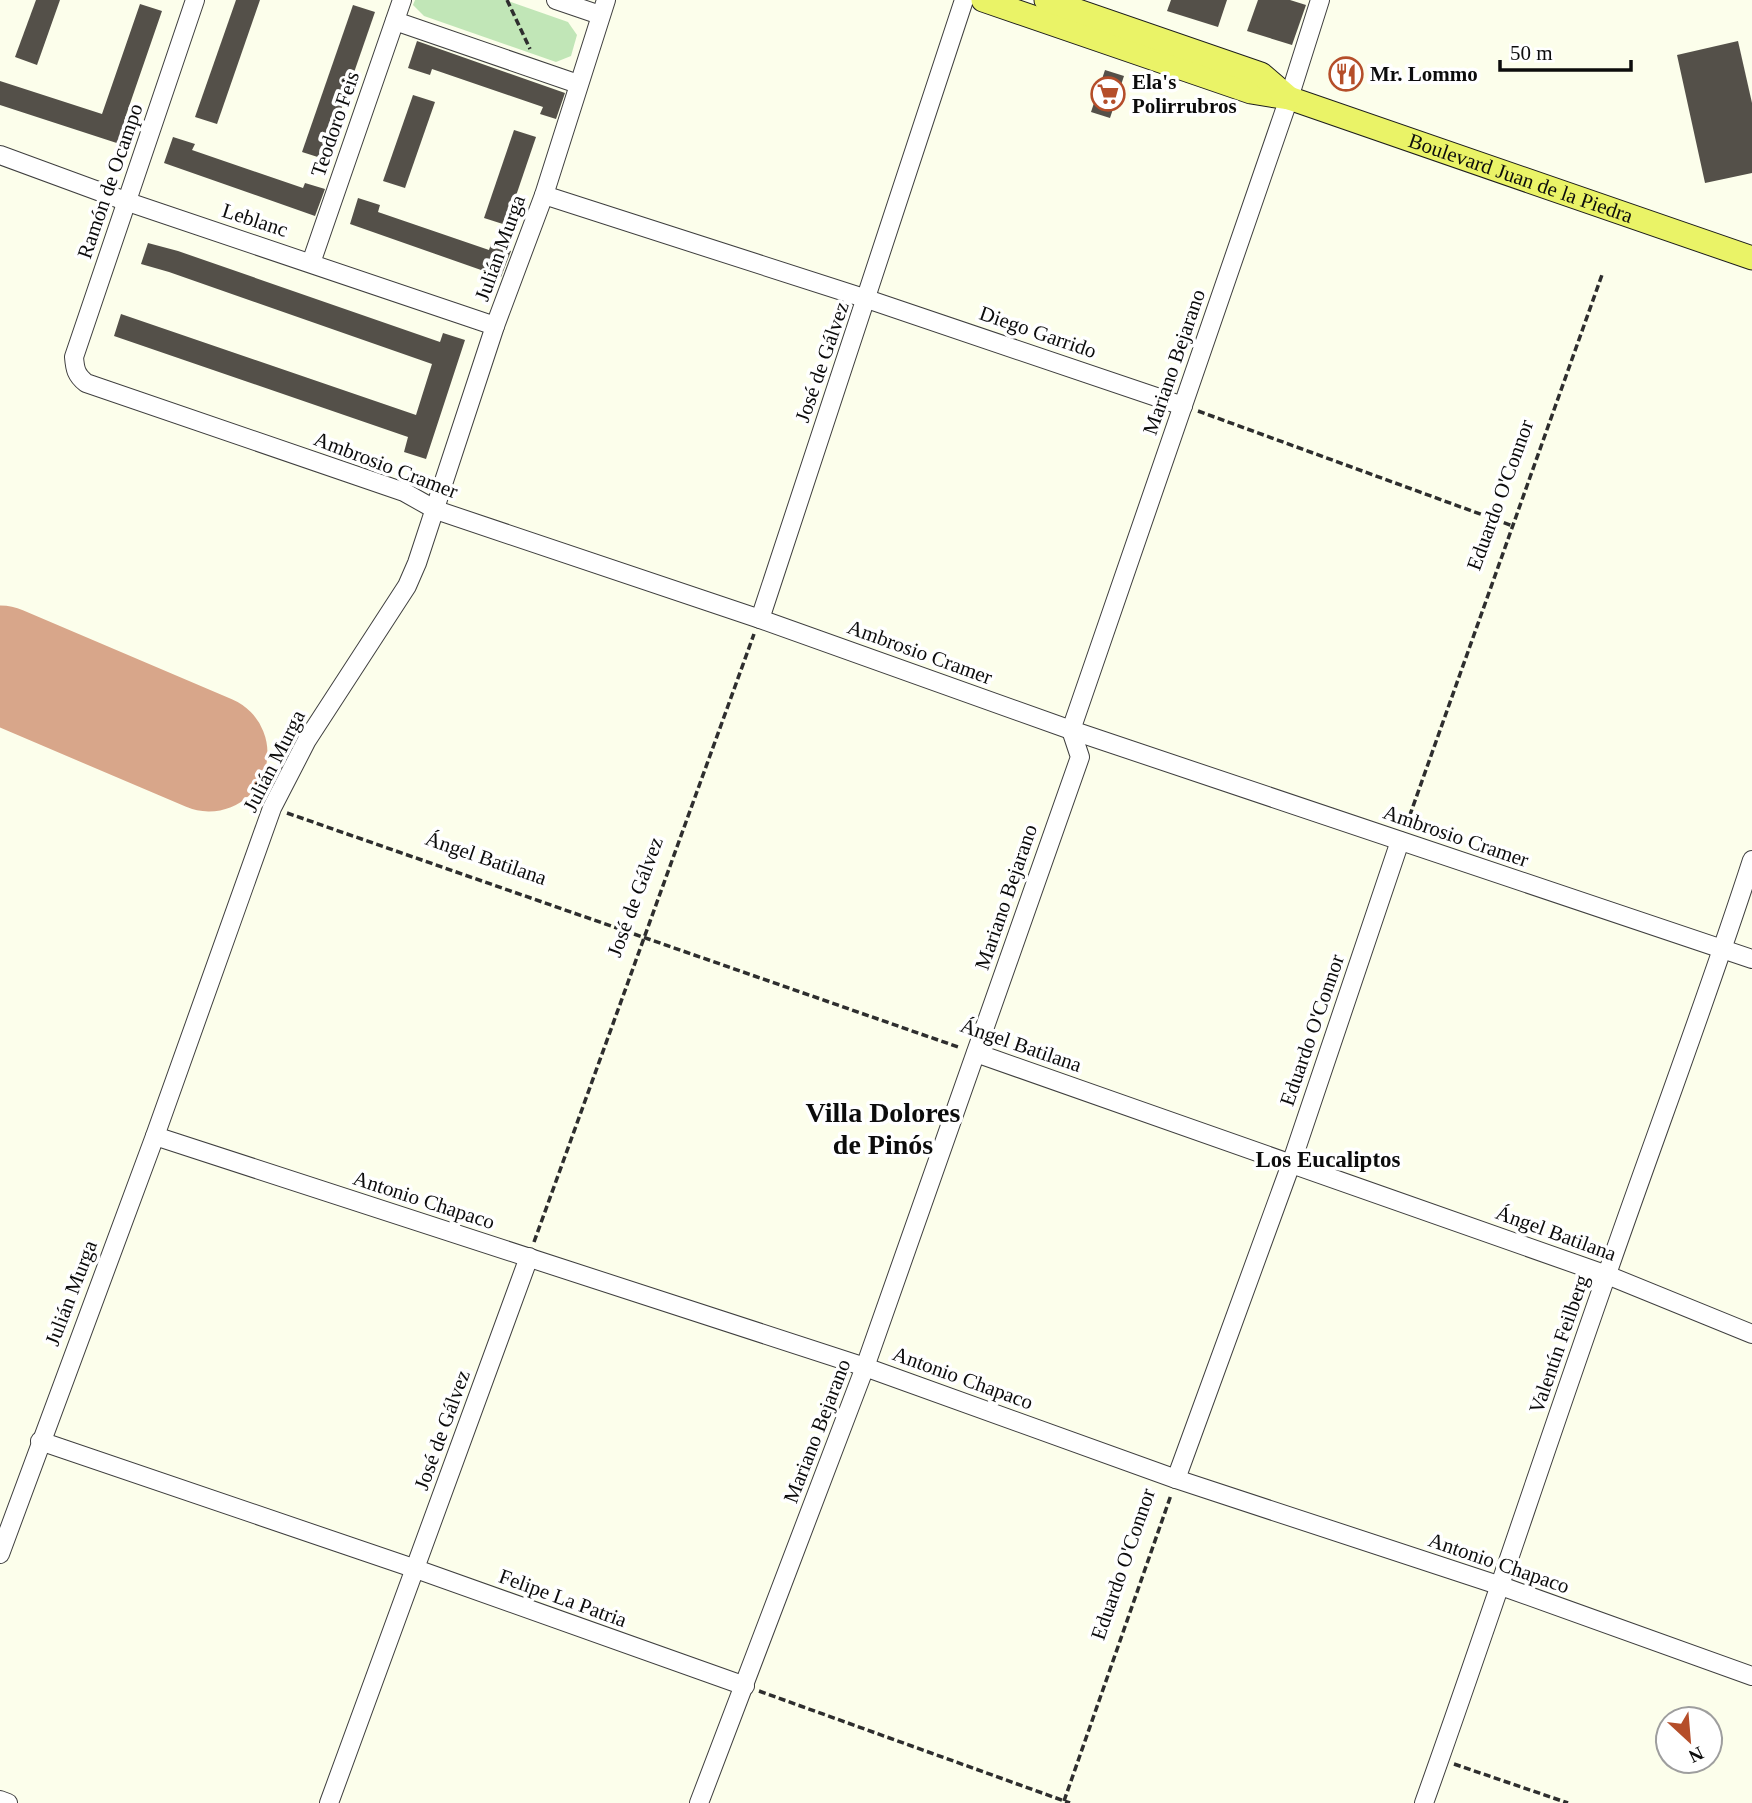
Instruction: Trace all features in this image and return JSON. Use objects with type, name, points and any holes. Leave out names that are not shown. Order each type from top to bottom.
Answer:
[{"type":"main road","name":"Boulevard Juan de la Piedra","points":[[984,0],[1251,92],[1289,98],[1752,258]]},
{"type":"main road","name":"Boulevard Juan de la Piedra","points":[[1046,0],[1261,74],[1289,98]]},
{"type":"street","name":"Ramón de Ocampo","points":[[79,377],[74,357],[195,0]]},
{"type":"street","name":"Teodoro Feis","points":[[311,263],[402,0]]},
{"type":"street","points":[[556,0],[603,8]]},
{"type":"street","name":"José de Gálvez","points":[[760,618],[964,0]]},
{"type":"street","name":"Mariano Bejarano","points":[[699,1803],[865,1367],[1080,757],[1071,730],[1289,98],[1320,0]]},
{"type":"street","name":"Julián Murga","points":[[0,1553],[155,1136],[272,808],[307,740],[407,586],[436,510],[495,326],[544,195],[603,8]]},
{"type":"street","points":[[395,21],[578,84]]},
{"type":"street","name":"Leblanc","points":[[0,155],[128,202],[495,326]]},
{"type":"street","name":"Diego Garrido","points":[[544,195],[867,299],[1183,406]]},
{"type":"street","name":"Ambrosio Cramer","points":[[79,377],[86,383],[404,492],[436,510],[760,618],[1071,730],[1752,959]]},
{"type":"street","name":"Eduardo O'Connor","points":[[1176,1479],[1291,1164],[1400,841]]},
{"type":"street","name":"Valentín Feilberg","points":[[1423,1803],[1501,1586],[1606,1275],[1723,949],[1752,860]]},
{"type":"street","name":"Ángel Batilana","points":[[976,1053],[1606,1275],[1752,1334]]},
{"type":"street","name":"Antonio Chapaco","points":[[155,1136],[865,1367],[1176,1479],[1501,1586],[1752,1676]]},
{"type":"street","name":"José de Gálvez","points":[[329,1803],[529,1257]]},
{"type":"street","name":"Felipe La Patria","points":[[40,1441],[415,1569],[745,1686]]},
{"type":"street","points":[[0,1800],[8,1803]]},
{"type":"path","points":[[507,0],[541,71]]},
{"type":"path","name":"Eduardo O'Connor","points":[[1400,841],[1604,272]]},
{"type":"path","points":[[1183,406],[1513,526]]},
{"type":"path","name":"José de Gálvez","points":[[529,1257],[760,618]]},
{"type":"path","name":"Ángel Batilana","points":[[272,808],[976,1053]]},
{"type":"path","name":"Eduardo O'Connor","points":[[1064,1802],[1176,1479]]},
{"type":"path","points":[[745,1686],[1070,1803]]},
{"type":"path","points":[[1439,1759],[1568,1803]]},
{"type":"green space","points":[[415,0],[505,0],[568,22],[577,35],[571,56],[556,62],[424,16],[413,5]]},
{"type":"building","points":[[36,0],[60,0],[37,65],[15,57]]},
{"type":"building","points":[[236,0],[260,0],[217,124],[195,117]]},
{"type":"building","points":[[1171,0],[1227,0],[1218,27],[1167,11]]},
{"type":"building","points":[[1258,0],[1290,0],[1306,5],[1292,45],[1247,31]]},
{"type":"building","points":[[140,4],[162,11],[124,121],[136,125],[129,147],[0,105],[0,81],[102,114]]},
{"type":"building","points":[[353,5],[375,12],[324,159],[302,152]]},
{"type":"building","points":[[417,41],[565,93],[556,119],[540,114],[543,107],[432,69],[430,75],[408,68]]},
{"type":"building","points":[[1738,41],[1752,103],[1752,173],[1705,183],[1677,55]]},
{"type":"building","name":"Ela's Polirrubros","points":[[1105,70],[1124,76],[1110,118],[1091,112]]},
{"type":"building","points":[[413,95],[435,102],[405,188],[383,181]]},
{"type":"building","points":[[514,130],[536,137],[506,225],[484,218]]},
{"type":"building","points":[[173,137],[195,144],[192,150],[303,188],[305,183],[325,189],[315,216],[164,163]]},
{"type":"building","points":[[358,198],[380,205],[378,212],[489,250],[491,244],[511,251],[501,277],[350,224]]},
{"type":"building","points":[[148,243],[440,342],[443,333],[465,340],[426,459],[404,452],[408,437],[114,336],[121,314],[416,415],[432,364],[141,264]]},
{"type":"runway","points":[[0,664],[209,753]]},
{"type":"place","name":"Mr. Lommo","points":[[1346,74]]},
{"type":"place","name":"Ela's Polirrubros","points":[[1108,94]]},
{"type":"district","name":"Villa Dolores de Pinós","points":[[883,1128]]},
{"type":"district","name":"Los Eucaliptos","points":[[1328,1159]]}]
